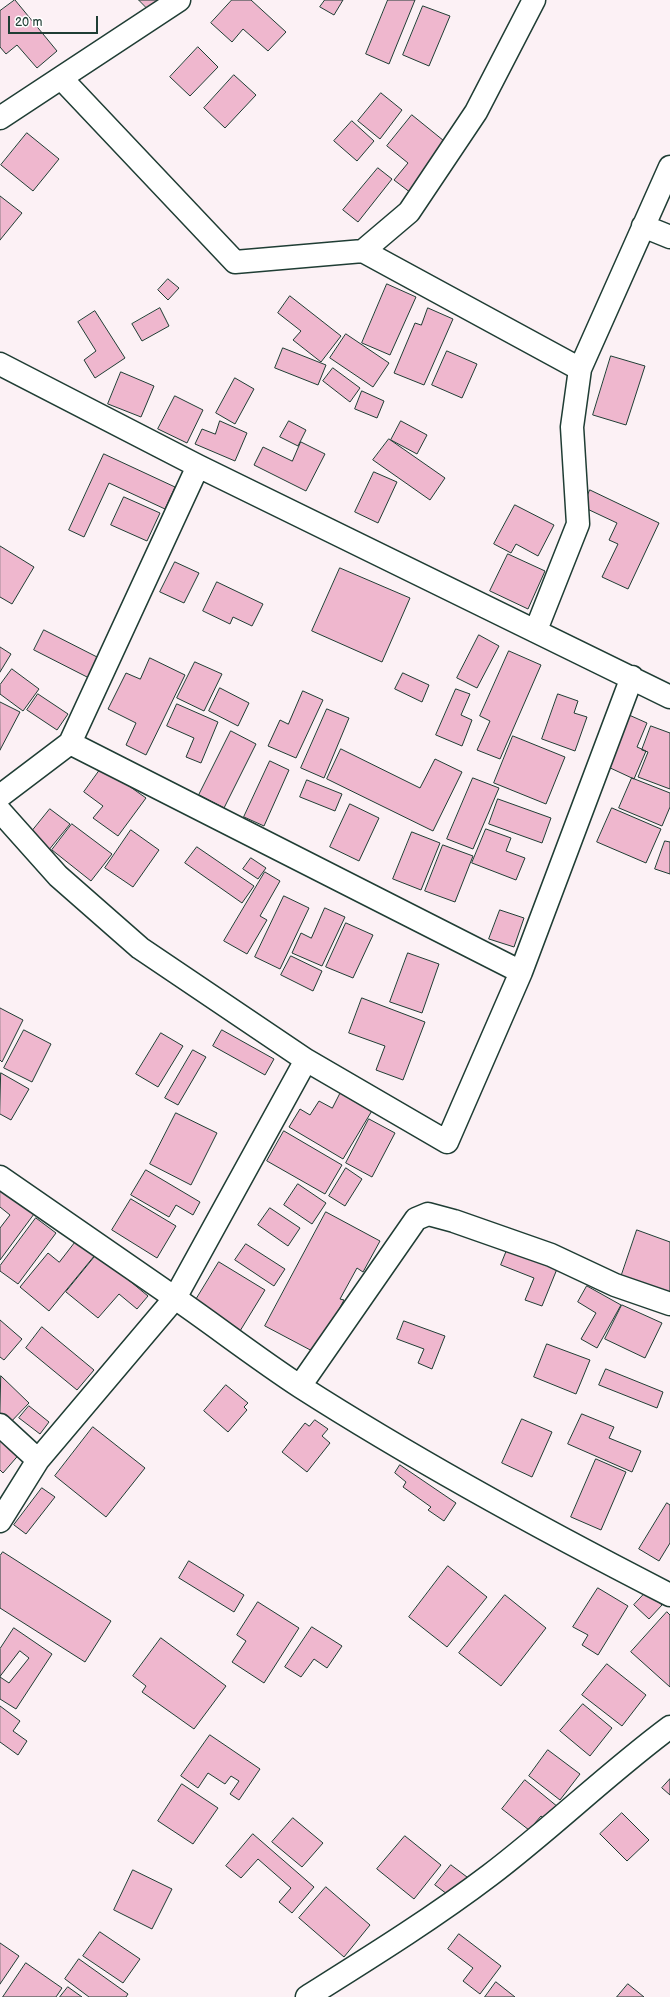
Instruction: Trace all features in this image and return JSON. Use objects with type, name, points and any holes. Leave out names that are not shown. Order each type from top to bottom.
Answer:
[{"type":"street","points":[[0,118],[179,0]]},
{"type":"street","points":[[363,251],[409,212],[414,205],[476,112],[534,0]]},
{"type":"street","points":[[61,78],[234,262],[363,251],[580,369]]},
{"type":"street","points":[[536,630],[578,524],[572,427],[580,369],[670,167]]},
{"type":"street","points":[[643,226],[670,237]]},
{"type":"street","points":[[0,364],[198,466],[536,630],[670,697]]},
{"type":"street","points":[[0,796],[70,743],[198,466]]},
{"type":"street","points":[[0,811],[58,876],[140,948],[306,1060],[447,1142],[521,972],[632,677]]},
{"type":"street","points":[[70,743],[521,972]]},
{"type":"street","points":[[0,1522],[38,1460],[175,1298],[306,1060]]},
{"type":"street","points":[[0,1177],[300,1386],[385,1438],[576,1548],[670,1595]]},
{"type":"street","points":[[300,1386],[416,1220],[428,1214],[454,1220],[551,1255],[615,1285],[670,1304]]},
{"type":"street","points":[[0,1425],[38,1460]]},
{"type":"street","points":[[307,1997],[400,1939],[491,1874],[634,1754],[670,1727]]},
{"type":"building","points":[[15,0],[57,51],[37,68],[17,45],[6,54],[0,47],[0,11]]},
{"type":"building","points":[[139,0],[158,0],[148,9]]},
{"type":"building","points":[[232,0],[251,0],[286,32],[268,51],[243,29],[232,42],[211,23]]},
{"type":"building","points":[[325,0],[343,0],[334,15],[320,7]]},
{"type":"building","points":[[388,0],[415,0],[389,64],[366,54]]},
{"type":"building","points":[[423,6],[450,16],[429,66],[403,55]]},
{"type":"building","points":[[198,47],[218,67],[190,96],[170,77]]},
{"type":"building","points":[[234,75],[256,95],[225,128],[204,108]]},
{"type":"building","points":[[381,93],[402,110],[380,139],[358,121]]},
{"type":"building","points":[[412,115],[449,145],[411,193],[394,180],[408,163],[387,146]]},
{"type":"building","points":[[352,121],[374,141],[357,161],[334,141]]},
{"type":"building","points":[[27,133],[59,159],[33,191],[1,165]]},
{"type":"building","points":[[378,168],[392,179],[358,222],[343,210]]},
{"type":"building","points":[[0,196],[22,213],[0,240]]},
{"type":"building","points":[[168,279],[179,288],[168,300],[158,290]]},
{"type":"building","points":[[387,284],[416,297],[390,355],[362,343]]},
{"type":"building","points":[[290,296],[341,336],[321,362],[293,340],[301,331],[278,313]]},
{"type":"building","points":[[160,308],[169,326],[142,341],[132,324]]},
{"type":"building","points":[[428,308],[453,319],[424,385],[394,373],[415,323],[421,325]]},
{"type":"building","points":[[95,311],[125,358],[95,378],[84,360],[96,351],[78,322]]},
{"type":"building","points":[[346,334],[389,363],[373,387],[330,358]]},
{"type":"building","points":[[283,348],[326,365],[318,385],[275,368]]},
{"type":"building","points":[[447,351],[477,364],[462,398],[432,385]]},
{"type":"building","points":[[611,356],[645,366],[626,425],[593,415]]},
{"type":"building","points":[[333,368],[360,388],[350,402],[323,381]]},
{"type":"building","points":[[121,372],[154,386],[141,417],[108,404]]},
{"type":"building","points":[[235,378],[254,389],[235,424],[216,413]]},
{"type":"building","points":[[362,391],[384,401],[377,418],[355,409]]},
{"type":"building","points":[[175,396],[203,410],[187,443],[158,429]]},
{"type":"building","points":[[220,421],[247,433],[235,461],[195,444],[202,429],[215,434]]},
{"type":"building","points":[[289,421],[306,430],[298,446],[280,437]]},
{"type":"building","points":[[401,421],[427,435],[417,454],[391,440]]},
{"type":"building","points":[[389,439],[445,478],[430,500],[373,460]]},
{"type":"building","points":[[301,442],[325,454],[306,491],[254,465],[263,447],[292,461]]},
{"type":"building","points":[[104,454],[175,487],[165,509],[109,483],[84,537],[69,530]]},
{"type":"building","points":[[374,472],[397,482],[378,523],[355,512]]},
{"type":"building","points":[[590,490],[659,523],[628,589],[602,577],[618,544],[609,540],[617,523],[583,507]]},
{"type":"building","points":[[124,497],[160,513],[147,541],[111,525]]},
{"type":"building","points":[[515,505],[554,525],[538,556],[516,544],[511,553],[494,544]]},
{"type":"building","points":[[0,546],[34,567],[12,604],[0,597]]},
{"type":"building","points":[[508,554],[545,571],[528,609],[490,591]]},
{"type":"building","points":[[175,562],[199,573],[184,603],[160,592]]},
{"type":"building","points":[[340,568],[410,598],[382,662],[312,631]]},
{"type":"building","points":[[217,582],[263,604],[252,626],[233,617],[230,624],[203,611]]},
{"type":"building","points":[[44,630],[99,658],[89,678],[34,650]]},
{"type":"building","points":[[479,635],[499,646],[477,688],[457,678]]},
{"type":"building","points":[[0,647],[11,654],[0,672]]},
{"type":"building","points":[[509,651],[541,665],[500,759],[477,750],[490,721],[480,716]]},
{"type":"building","points":[[150,658],[185,675],[146,755],[126,745],[136,723],[108,709],[126,673],[140,679]]},
{"type":"building","points":[[195,662],[222,674],[204,711],[177,698]]},
{"type":"building","points":[[12,669],[39,689],[23,711],[0,694],[0,685]]},
{"type":"building","points":[[403,673],[429,685],[422,702],[395,689]]},
{"type":"building","points":[[220,688],[249,703],[238,726],[209,711]]},
{"type":"building","points":[[456,689],[470,694],[461,715],[472,720],[462,746],[436,735]]},
{"type":"building","points":[[303,691],[323,700],[296,758],[268,746],[280,720],[288,724]]},
{"type":"building","points":[[38,694],[68,714],[57,730],[27,710]]},
{"type":"building","points":[[558,694],[578,701],[574,713],[587,717],[575,751],[542,739]]},
{"type":"building","points":[[0,702],[20,712],[0,750]]},
{"type":"building","points":[[177,704],[218,722],[201,763],[186,757],[194,738],[167,726]]},
{"type":"building","points":[[327,709],[349,718],[324,778],[301,768]]},
{"type":"building","points":[[629,715],[647,723],[637,747],[646,751],[634,779],[606,766]]},
{"type":"building","points":[[651,726],[670,733],[670,789],[638,777],[648,752],[642,750]]},
{"type":"building","points":[[231,731],[256,744],[224,808],[199,795]]},
{"type":"building","points":[[513,736],[565,757],[546,804],[494,783]]},
{"type":"building","points":[[341,749],[420,788],[435,759],[462,772],[433,831],[327,779]]},
{"type":"building","points":[[270,761],[289,770],[264,826],[244,817]]},
{"type":"building","points":[[102,767],[146,798],[118,836],[93,818],[103,806],[84,792]]},
{"type":"building","points":[[473,778],[499,788],[473,849],[447,839]]},
{"type":"building","points":[[632,778],[670,793],[670,807],[662,826],[619,808]]},
{"type":"building","points":[[307,780],[342,794],[335,811],[300,797]]},
{"type":"building","points":[[498,799],[551,818],[542,843],[489,824]]},
{"type":"building","points":[[350,804],[379,818],[359,861],[330,847]]},
{"type":"building","points":[[612,808],[661,829],[646,863],[597,842]]},
{"type":"building","points":[[50,809],[70,824],[48,851],[29,835]]},
{"type":"building","points":[[72,824],[112,854],[91,881],[52,850]]},
{"type":"building","points":[[486,829],[511,838],[506,851],[525,858],[516,880],[472,863]]},
{"type":"building","points":[[131,830],[159,850],[133,887],[105,868]]},
{"type":"building","points":[[412,832],[440,843],[421,890],[393,879]]},
{"type":"building","points":[[665,841],[670,842],[670,874],[655,869]]},
{"type":"building","points":[[443,845],[473,856],[455,902],[425,891]]},
{"type":"building","points":[[197,847],[254,886],[242,903],[185,863]]},
{"type":"building","points":[[251,858],[266,868],[258,879],[243,869]]},
{"type":"building","points":[[265,872],[280,881],[260,916],[267,920],[247,954],[224,941]]},
{"type":"building","points":[[284,896],[309,908],[280,969],[255,957]]},
{"type":"building","points":[[325,908],[345,917],[322,966],[292,953],[301,933],[311,938]]},
{"type":"building","points":[[500,910],[524,918],[514,947],[489,939]]},
{"type":"building","points":[[346,923],[373,935],[353,978],[326,967]]},
{"type":"building","points":[[408,953],[439,964],[422,1013],[390,1002]]},
{"type":"building","points":[[291,956],[322,971],[313,991],[281,975]]},
{"type":"building","points":[[362,998],[425,1022],[403,1080],[376,1070],[385,1046],[349,1033]]},
{"type":"building","points":[[0,1008],[23,1020],[2,1062],[0,1060]]},
{"type":"building","points":[[24,1030],[51,1044],[32,1082],[4,1068]]},
{"type":"building","points":[[222,1030],[274,1059],[265,1075],[213,1046]]},
{"type":"building","points":[[161,1033],[183,1046],[158,1087],[136,1074]]},
{"type":"building","points":[[193,1050],[206,1057],[178,1105],[165,1098]]},
{"type":"building","points":[[1,1073],[29,1089],[11,1120],[0,1114]]},
{"type":"building","points":[[342,1090],[373,1109],[343,1159],[289,1127],[300,1109],[310,1115],[319,1101],[332,1108]]},
{"type":"building","points":[[176,1113],[217,1133],[191,1185],[150,1164]]},
{"type":"building","points":[[369,1119],[395,1133],[372,1177],[346,1163]]},
{"type":"building","points":[[284,1131],[342,1165],[325,1194],[267,1161]]},
{"type":"building","points":[[346,1168],[362,1179],[345,1206],[329,1196]]},
{"type":"building","points":[[146,1170],[200,1202],[193,1215],[176,1205],[169,1217],[131,1195]]},
{"type":"building","points":[[298,1184],[326,1203],[312,1224],[284,1205]]},
{"type":"building","points":[[0,1188],[34,1214],[0,1260],[0,1228],[10,1215],[0,1207]]},
{"type":"building","points":[[131,1199],[176,1226],[157,1258],[112,1230]]},
{"type":"building","points":[[270,1208],[300,1228],[288,1246],[258,1225]]},
{"type":"building","points":[[326,1212],[380,1241],[363,1272],[357,1268],[340,1299],[344,1300],[316,1353],[265,1326]]},
{"type":"building","points":[[36,1218],[56,1233],[18,1284],[0,1271],[0,1266]]},
{"type":"building","points":[[637,1230],[670,1242],[670,1291],[667,1299],[619,1283]]},
{"type":"building","points":[[77,1240],[95,1255],[49,1311],[20,1287],[48,1253],[59,1262]]},
{"type":"building","points":[[246,1244],[285,1269],[274,1286],[235,1260]]},
{"type":"building","points":[[507,1250],[557,1269],[542,1306],[525,1300],[534,1278],[501,1265]]},
{"type":"building","points":[[97,1254],[148,1296],[137,1309],[119,1294],[98,1318],[66,1292]]},
{"type":"building","points":[[219,1262],[265,1290],[240,1331],[194,1303]]},
{"type":"building","points":[[587,1286],[621,1305],[597,1348],[581,1339],[596,1313],[578,1302]]},
{"type":"building","points":[[622,1305],[662,1323],[645,1358],[605,1339]]},
{"type":"building","points":[[0,1320],[22,1339],[4,1360],[0,1357]]},
{"type":"building","points":[[404,1321],[445,1336],[432,1369],[418,1363],[424,1349],[397,1339]]},
{"type":"building","points":[[42,1327],[94,1370],[77,1390],[26,1348]]},
{"type":"building","points":[[547,1344],[590,1360],[576,1394],[534,1377]]},
{"type":"building","points":[[606,1369],[663,1392],[657,1408],[599,1385]]},
{"type":"building","points":[[1,1376],[29,1403],[6,1427],[0,1421]]},
{"type":"building","points":[[226,1385],[248,1403],[244,1407],[247,1410],[228,1432],[204,1411]]},
{"type":"building","points":[[29,1406],[49,1422],[40,1434],[19,1418]]},
{"type":"building","points":[[582,1414],[614,1427],[609,1438],[641,1451],[632,1472],[568,1444]]},
{"type":"building","points":[[522,1419],[552,1432],[532,1477],[502,1463]]},
{"type":"building","points":[[315,1420],[328,1429],[322,1436],[330,1443],[307,1472],[282,1452],[305,1423],[309,1426]]},
{"type":"building","points":[[93,1427],[145,1468],[106,1517],[55,1476]]},
{"type":"building","points":[[0,1433],[22,1451],[3,1473],[0,1470]]},
{"type":"building","points":[[596,1459],[626,1472],[601,1530],[571,1517]]},
{"type":"building","points":[[400,1465],[456,1503],[444,1521],[428,1510],[431,1507],[403,1487],[406,1482],[395,1473]]},
{"type":"building","points":[[42,1488],[55,1497],[26,1534],[14,1525]]},
{"type":"building","points":[[667,1503],[670,1505],[670,1543],[659,1561],[639,1549]]},
{"type":"building","points":[[3,1552],[111,1621],[85,1662],[0,1608],[0,1556]]},
{"type":"building","points":[[189,1561],[244,1595],[234,1612],[179,1578]]},
{"type":"building","points":[[448,1566],[487,1597],[447,1647],[409,1617]]},
{"type":"building","points":[[598,1588],[628,1606],[598,1655],[582,1645],[588,1635],[573,1627]]},
{"type":"building","points":[[647,1591],[662,1605],[649,1619],[634,1605]]},
{"type":"building","points":[[505,1595],[546,1628],[501,1686],[459,1653]]},
{"type":"building","points":[[258,1602],[299,1628],[264,1683],[232,1662],[246,1641],[237,1635]]},
{"type":"building","points":[[667,1612],[670,1615],[670,1687],[631,1652]]},
{"type":"building","points":[[312,1627],[342,1646],[327,1668],[314,1659],[301,1677],[285,1667]]},
{"type":"building","points":[[14,1628],[52,1654],[16,1709],[0,1699],[0,1677],[0,1649]],"holes":[[[20,1651],[29,1658],[9,1683],[0,1677]]]},
{"type":"building","points":[[161,1638],[226,1686],[194,1729],[142,1692],[146,1686],[133,1676]]},
{"type":"building","points":[[607,1664],[646,1695],[622,1726],[582,1695]]},
{"type":"building","points":[[583,1704],[612,1728],[590,1756],[560,1731]]},
{"type":"building","points":[[0,1706],[20,1721],[13,1731],[27,1741],[18,1755],[0,1742]]},
{"type":"building","points":[[210,1735],[260,1769],[239,1800],[230,1794],[239,1781],[231,1776],[225,1784],[208,1773],[198,1788],[181,1776]]},
{"type":"building","points":[[548,1750],[580,1774],[560,1800],[529,1776]]},
{"type":"building","points":[[670,1779],[670,1795],[662,1788]]},
{"type":"building","points":[[525,1780],[558,1807],[546,1820],[541,1816],[529,1830],[502,1809]]},
{"type":"building","points":[[182,1784],[218,1808],[193,1844],[158,1821]]},
{"type":"building","points":[[622,1813],[649,1840],[627,1861],[600,1834]]},
{"type":"building","points":[[293,1818],[323,1843],[302,1867],[272,1842]]},
{"type":"building","points":[[253,1834],[314,1887],[292,1913],[279,1902],[291,1888],[258,1859],[241,1878],[226,1866]]},
{"type":"building","points":[[405,1836],[441,1865],[414,1899],[377,1869]]},
{"type":"building","points":[[451,1865],[467,1877],[451,1897],[435,1885]]},
{"type":"building","points":[[133,1870],[172,1889],[152,1929],[114,1910]]},
{"type":"building","points":[[326,1887],[370,1925],[344,1957],[299,1918]]},
{"type":"building","points":[[100,1932],[140,1959],[123,1983],[83,1956]]},
{"type":"building","points":[[459,1934],[501,1966],[480,1994],[463,1981],[473,1968],[448,1949]]},
{"type":"building","points":[[0,1943],[19,1956],[0,1984]]},
{"type":"building","points":[[79,1959],[128,1994],[126,1997],[89,1997],[65,1979]]},
{"type":"building","points":[[26,1963],[62,1988],[56,1997],[3,1997]]},
{"type":"building","points":[[496,1982],[515,1997],[485,1997]]},
{"type":"building","points":[[628,1984],[644,1997],[617,1997]]},
{"type":"building","points":[[68,1987],[82,1997],[60,1997]]}]
